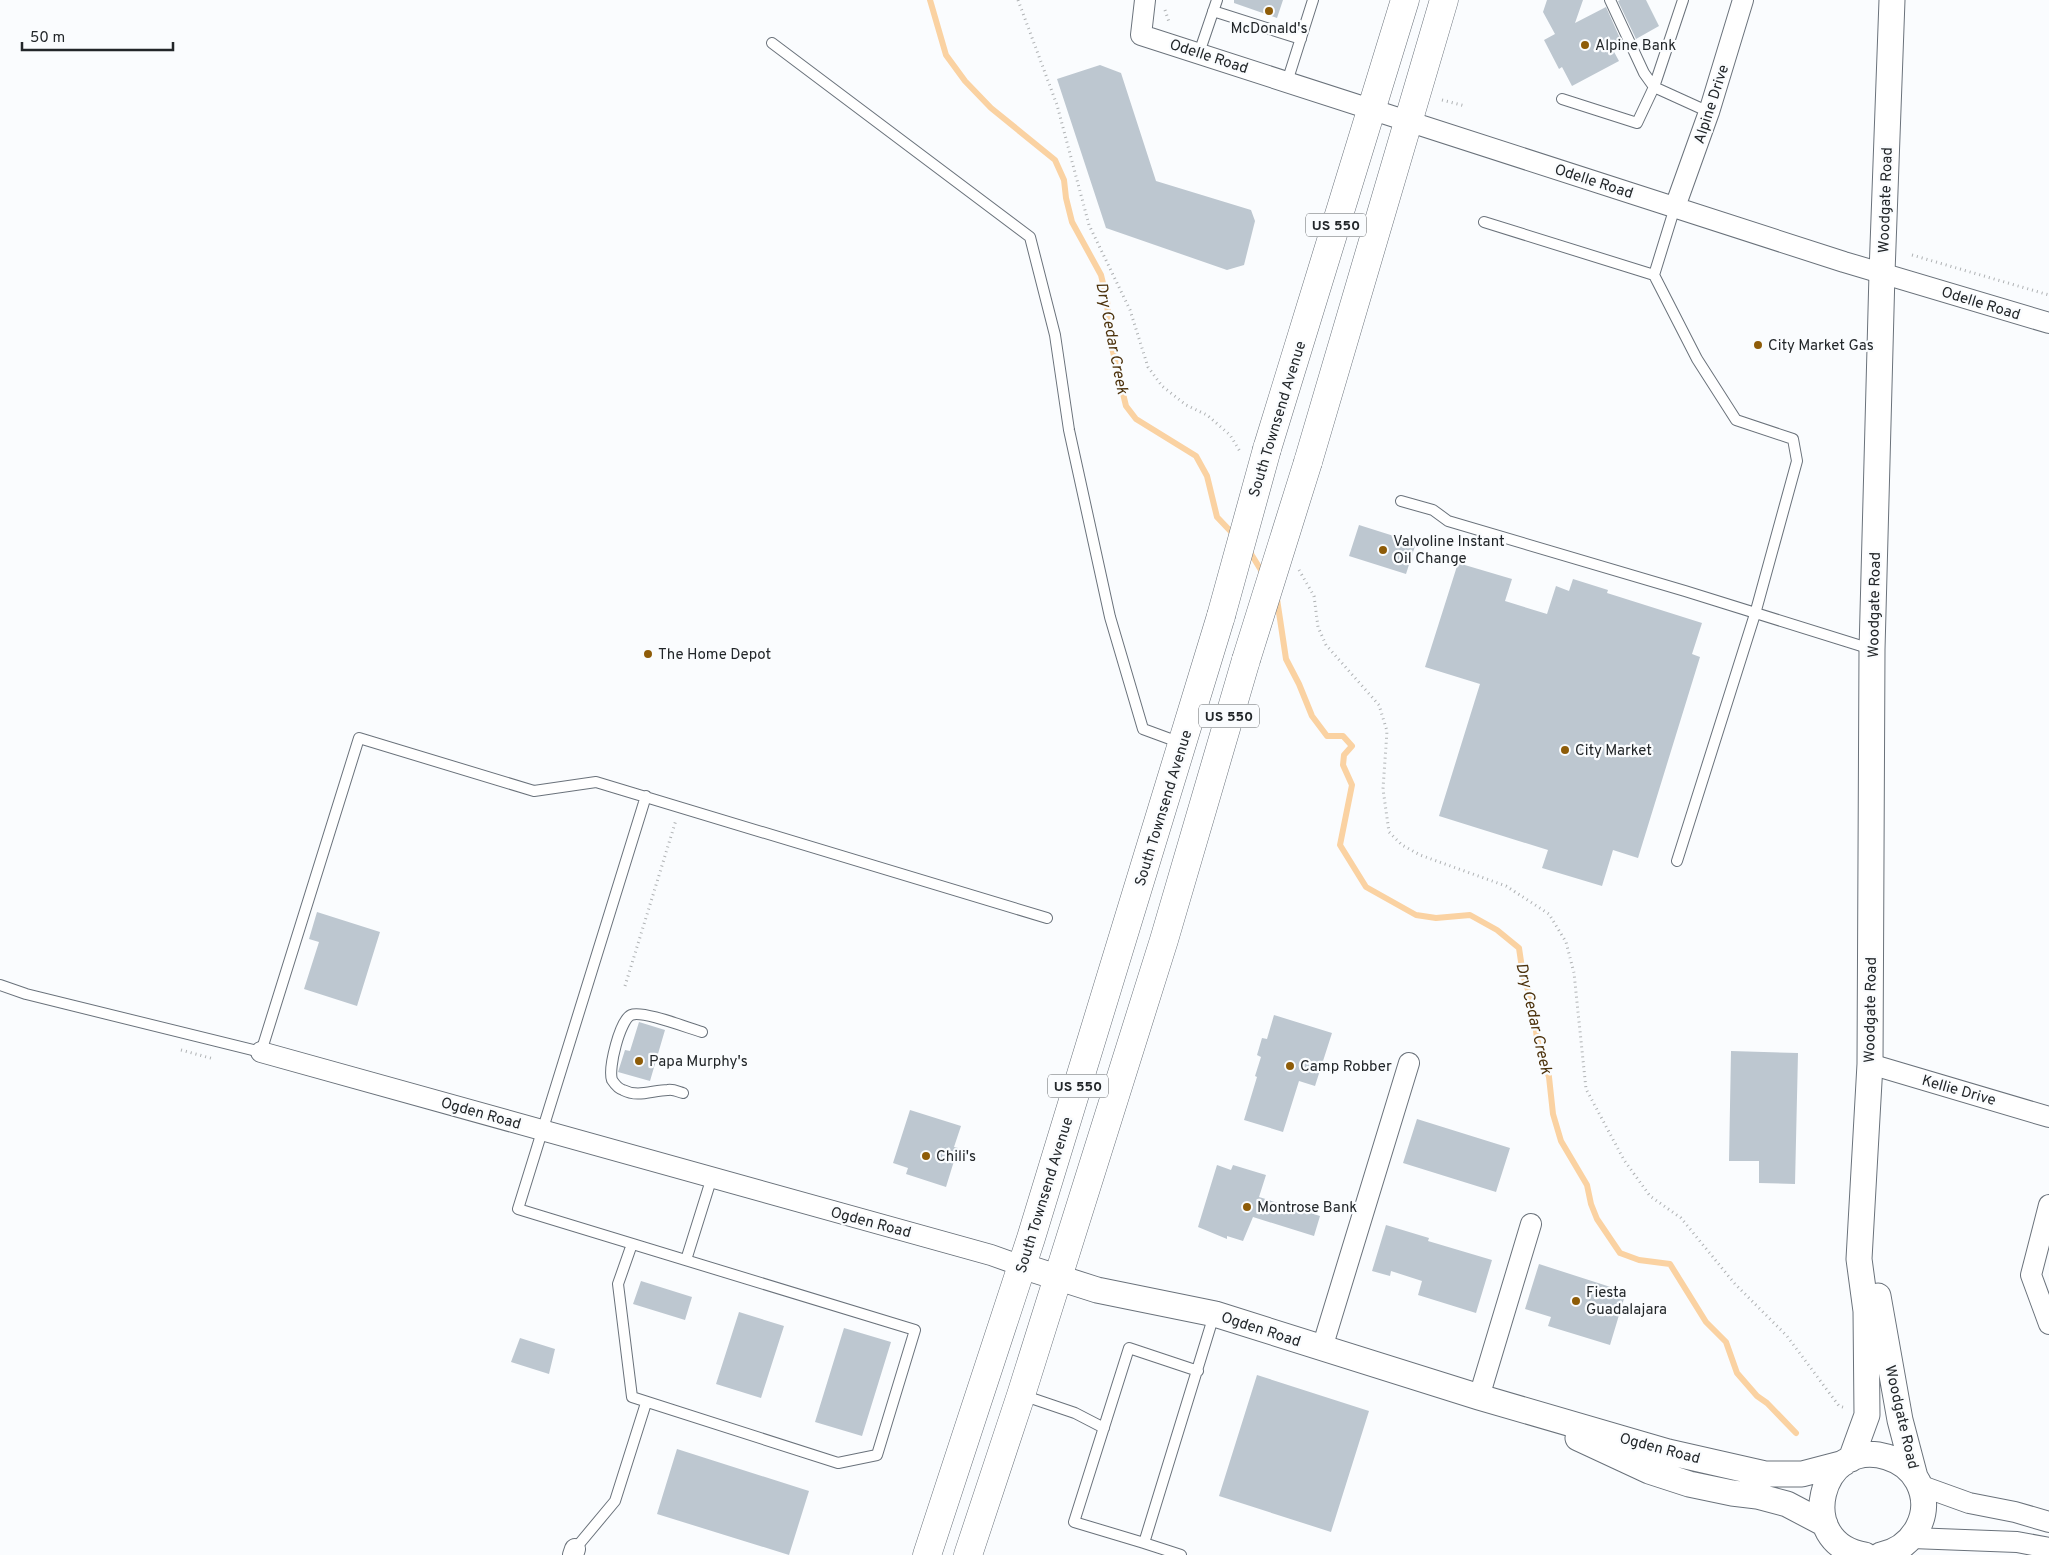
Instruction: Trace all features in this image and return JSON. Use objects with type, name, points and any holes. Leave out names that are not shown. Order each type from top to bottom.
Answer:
[{"type":"highway","name":"South Townsend Avenue","points":[[927,1555],[1022,1266],[1221,616],[1255,453],[1372,109],[1405,0]]},
{"type":"highway","name":"US 550","points":[[968,1555],[1021,1395],[1164,940],[1246,660],[1308,462],[1444,0]]},
{"type":"street","name":"Odelle Road","points":[[1145,0],[1141,34],[1882,273],[2049,323]]},
{"type":"street","name":"Alpine Drive","points":[[1675,207],[1710,112],[1743,0]]},
{"type":"street","name":"Woodgate Road","points":[[1847,1461],[1868,1414],[1866,1311],[1859,1258],[1870,1064],[1872,650],[1882,273],[1892,0]]},
{"type":"street","name":"Ogden Road","points":[[261,1052],[991,1254],[1097,1290],[1215,1314],[1479,1397],[1668,1452],[1765,1474],[1802,1474],[1865,1454],[1880,1454],[1906,1466],[1917,1481]]},
{"type":"street","points":[[1322,1348],[1409,1063]]},
{"type":"street","name":"Kellie Drive","points":[[1870,1064],[2049,1116]]},
{"type":"street","points":[[2049,1205],[2031,1275],[2049,1324]]},
{"type":"street","name":"Woodgate Road","points":[[1862,1210],[1900,1420],[1923,1498],[1923,1512],[1919,1526],[1906,1546]]},
{"type":"street","points":[[1479,1397],[1531,1224]]},
{"type":"street","name":"Ogden Road","points":[[1479,1397],[1554,1427],[1649,1471],[1689,1484],[1757,1496],[1787,1504],[1841,1545],[1856,1554],[1865,1555]]},
{"type":"street","points":[[1830,1537],[1822,1504],[1826,1484],[1833,1472],[1847,1461]]},
{"type":"street","points":[[1917,1481],[1969,1503],[2015,1512],[2049,1522]]},
{"type":"street","points":[[1881,1555],[1891,1553],[1906,1546],[2017,1542],[2049,1548]]},
{"type":"lane","points":[[1199,53],[1217,0]]},
{"type":"lane","points":[[1287,82],[1313,0]]},
{"type":"lane","points":[[1610,0],[1644,73],[1654,87],[1710,112]]},
{"type":"lane","points":[[1562,99],[1637,124],[1654,87],[1683,0]]},
{"type":"lane","points":[[1213,11],[1301,39]]},
{"type":"lane","points":[[772,43],[1030,237],[1054,335],[1068,430],[1110,617],[1142,729],[1182,744]]},
{"type":"lane","points":[[1675,207],[1654,275],[1697,359],[1736,420],[1793,439],[1797,461],[1755,614],[1677,861]]},
{"type":"lane","points":[[1484,222],[1654,275]]},
{"type":"lane","points":[[1401,501],[1433,510],[1448,521],[1872,650]]},
{"type":"lane","points":[[0,985],[26,994],[261,1052],[359,738],[534,791],[596,782],[1047,918]]},
{"type":"lane","points":[[632,1244],[618,1284],[632,1397],[838,1463],[877,1454],[915,1330],[518,1209],[646,796]]},
{"type":"lane","points":[[683,1093],[669,1089],[634,1094],[622,1090],[613,1081],[611,1068],[619,1038],[625,1020],[631,1015],[638,1014],[659,1018],[702,1032]]},
{"type":"lane","points":[[686,1260],[712,1177]]},
{"type":"lane","points":[[1144,1543],[1215,1314]]},
{"type":"lane","points":[[1181,1555],[1074,1522],[1129,1348],[1198,1371]]},
{"type":"lane","points":[[1021,1395],[1075,1413],[1104,1428]]},
{"type":"lane","points":[[574,1552],[615,1501],[646,1403]]},
{"type":"path","points":[[1018,0],[1057,105],[1089,225],[1130,310],[1148,367],[1162,386],[1186,404],[1207,415],[1255,453]]},
{"type":"path","points":[[1442,100],[1465,106]]},
{"type":"path","points":[[1912,255],[2049,296]]},
{"type":"path","points":[[1295,563],[1314,596],[1318,627],[1326,645],[1379,705],[1387,731],[1383,789],[1389,832],[1402,845],[1420,855],[1506,886],[1549,914],[1566,942],[1574,974],[1586,1089],[1624,1160],[1650,1196],[1681,1218],[1735,1284],[1787,1336],[1839,1406],[1868,1414]]},
{"type":"path","points":[[625,986],[680,807]]},
{"type":"building","name":"McDonald's","points":[[1234,0],[1283,0],[1277,18],[1234,3]]},
{"type":"building","name":"Alpine Bank","points":[[1547,0],[1583,0],[1575,23],[1606,7],[1623,45],[1613,50],[1619,61],[1572,86],[1562,67],[1559,69],[1544,40],[1555,34],[1543,12]]},
{"type":"building","points":[[1646,0],[1659,26],[1636,39],[1618,1]]},
{"type":"building","points":[[1100,65],[1121,73],[1156,181],[1251,210],[1255,221],[1244,265],[1227,270],[1106,228],[1057,79]]},
{"type":"building","name":"Valvoline Instant Oil Change","points":[[1359,525],[1416,543],[1406,574],[1349,556]]},
{"type":"building","name":"City Market","points":[[1458,563],[1512,579],[1505,601],[1547,614],[1556,586],[1569,591],[1573,579],[1608,590],[1607,593],[1702,623],[1692,654],[1700,657],[1638,858],[1613,850],[1602,886],[1542,868],[1548,850],[1439,816],[1480,684],[1425,667]]},
{"type":"building","points":[[317,912],[380,932],[357,1006],[304,989],[319,942],[309,939]]},
{"type":"building","name":"Camp Robber","points":[[1274,1015],[1332,1033],[1315,1086],[1299,1081],[1283,1132],[1244,1120],[1261,1057],[1257,1055],[1262,1038],[1267,1039]]},
{"type":"building","name":"Papa Murphy's","points":[[639,1022],[665,1030],[650,1081],[618,1072],[625,1050],[630,1051]]},
{"type":"building","points":[[1731,1051],[1798,1053],[1795,1184],[1759,1183],[1759,1161],[1729,1161]]},
{"type":"building","name":"Chili's","points":[[910,1110],[961,1126],[954,1147],[958,1148],[946,1187],[906,1174],[908,1168],[893,1163]]},
{"type":"building","points":[[1417,1119],[1510,1148],[1496,1192],[1403,1163]]},
{"type":"building","name":"Montrose Bank","points":[[1217,1165],[1231,1170],[1233,1165],[1266,1175],[1259,1197],[1320,1216],[1314,1236],[1253,1217],[1243,1241],[1227,1236],[1227,1239],[1198,1227]]},
{"type":"building","points":[[1386,1225],[1429,1238],[1428,1241],[1492,1260],[1476,1313],[1418,1295],[1422,1281],[1391,1271],[1390,1276],[1372,1271]]},
{"type":"building","name":"Fiesta Guadalajara","points":[[1539,1264],[1626,1292],[1610,1345],[1548,1326],[1551,1317],[1525,1309]]},
{"type":"building","points":[[641,1281],[692,1297],[685,1320],[633,1304]]},
{"type":"building","points":[[739,1312],[784,1326],[761,1398],[716,1384]]},
{"type":"building","points":[[844,1328],[891,1342],[862,1436],[815,1422]]},
{"type":"building","points":[[520,1338],[555,1349],[549,1374],[511,1362]]},
{"type":"building","points":[[1257,1375],[1369,1411],[1331,1532],[1219,1496]]},
{"type":"building","points":[[677,1449],[809,1491],[789,1555],[657,1514]]},
{"type":"waterway","name":"Dry Cedar Creek","points":[[930,0],[946,55],[965,81],[991,108],[1055,160],[1064,180],[1072,222],[1101,275],[1107,300],[1109,335],[1126,406],[1136,419],[1196,456],[1207,476],[1217,517],[1236,537]]},
{"type":"waterway","name":"Dry Cedar Creek","points":[[1248,549],[1264,575]]},
{"type":"waterway","name":"Dry Cedar Creek","points":[[1277,599],[1286,659],[1312,716],[1327,736],[1343,736],[1352,746],[1344,755],[1343,765],[1352,785],[1340,845],[1366,887],[1416,915],[1436,918],[1470,915],[1497,930],[1519,948],[1523,975],[1532,1002],[1531,1016],[1535,1023],[1537,1039],[1549,1077],[1553,1114],[1561,1141],[1587,1185],[1591,1204],[1597,1219],[1620,1253],[1639,1260],[1670,1264],[1706,1322],[1726,1342],[1737,1373],[1757,1396],[1767,1403],[1796,1433]]},
{"type":"place","name":"McDonald's","points":[[1269,11]]},
{"type":"place","name":"Alpine Bank","points":[[1585,45]]},
{"type":"place","name":"City Market Gas","points":[[1758,345]]},
{"type":"place","name":"Valvoline Instant Oil Change","points":[[1383,550]]},
{"type":"place","name":"The Home Depot","points":[[648,654]]},
{"type":"place","name":"City Market","points":[[1565,750]]},
{"type":"place","name":"Papa Murphy's","points":[[639,1061]]},
{"type":"place","name":"Camp Robber","points":[[1290,1066]]},
{"type":"place","name":"Chili's","points":[[926,1156]]},
{"type":"place","name":"Montrose Bank","points":[[1247,1207]]},
{"type":"place","name":"Fiesta Guadalajara","points":[[1576,1301]]}]
